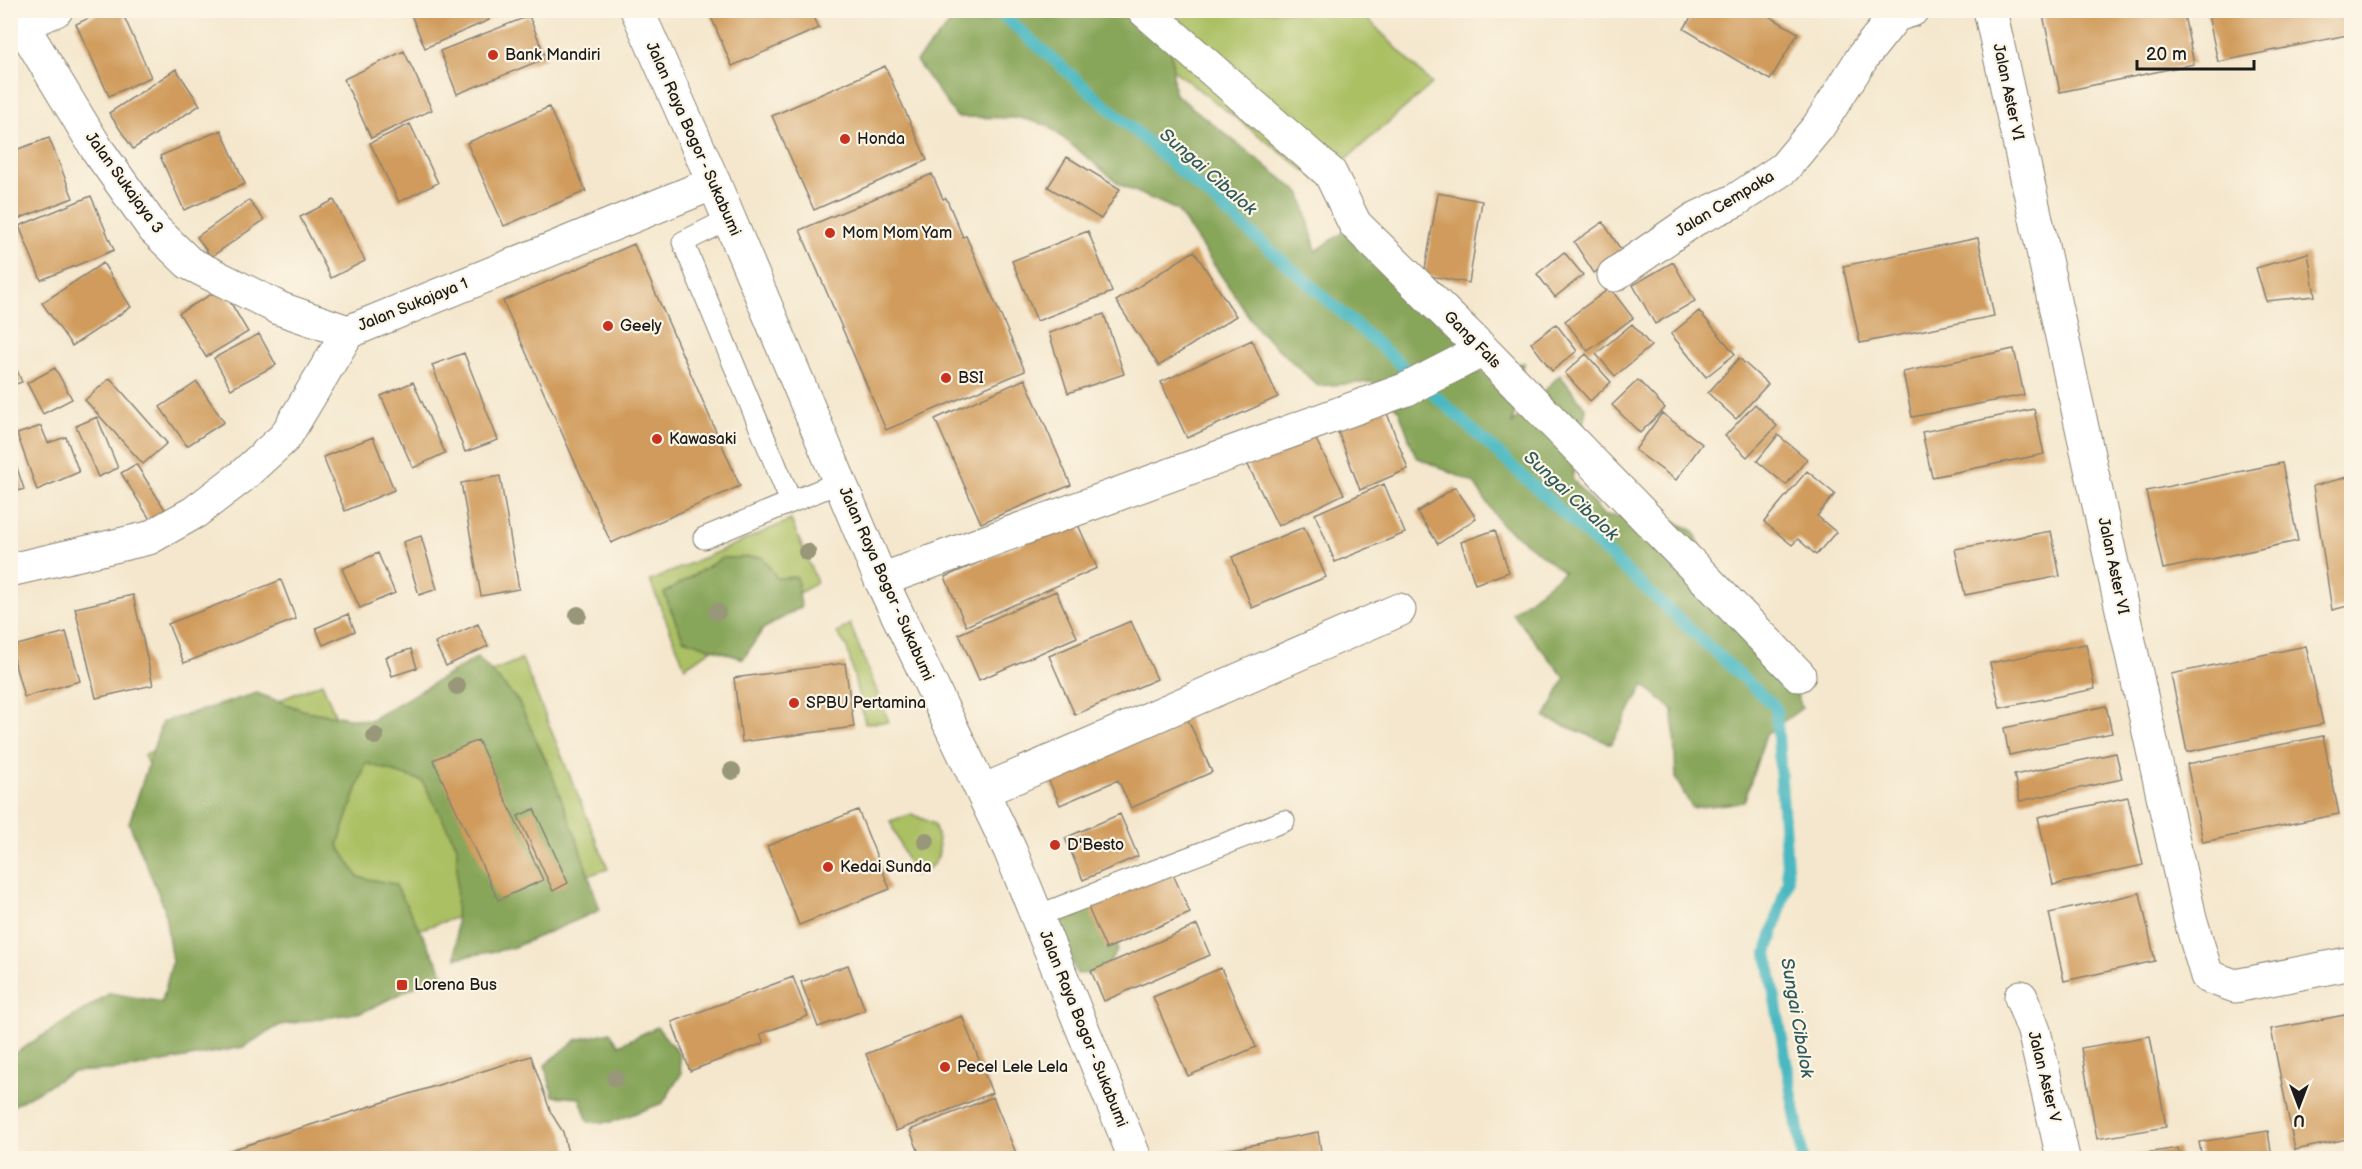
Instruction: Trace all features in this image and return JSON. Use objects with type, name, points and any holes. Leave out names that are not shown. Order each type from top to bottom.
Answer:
[{"type":"main road","points":[[15,22],[56,10]]},
{"type":"main road","name":"Jalan Raya Bogor - Sukabumi","points":[[637,10],[714,183],[881,580],[983,791],[1136,1158]]},
{"type":"main road","name":"Gang Fals","points":[[1144,10],[1330,173],[1355,224],[1473,355],[1799,675]]},
{"type":"main road","name":"Jalan Cempaka","points":[[1614,276],[1695,219],[1736,200],[1784,168],[1818,127],[1864,55],[1896,15],[1912,10]]},
{"type":"main road","name":"Jalan Aster VI","points":[[1990,10],[2190,918],[2207,976],[2235,986],[2352,963]]},
{"type":"main road","name":"Jalan Sukajaya 3","points":[[15,22],[98,149],[154,229],[189,263],[281,309],[348,332]]},
{"type":"main road","name":"Jalan Sukajaya 1","points":[[10,570],[149,538],[195,512],[241,477],[285,437],[348,332],[714,183]]},
{"type":"main road","points":[[881,580],[1407,389],[1473,355]]},
{"type":"main road","points":[[983,791],[1399,610]]},
{"type":"main road","name":"Jalan Aster V","points":[[2021,997],[2034,1031],[2063,1158]]},
{"type":"lane","points":[[729,219],[683,242],[792,502]]},
{"type":"lane","points":[[704,538],[840,482]]},
{"type":"lane","points":[[1037,916],[1284,821]]},
{"type":"green space","points":[[984,10],[1144,11],[1171,38],[1174,93],[1301,194],[1316,251],[1355,224],[1419,274],[1478,309],[1443,380],[1524,363],[1512,424],[1560,375],[1586,409],[1572,479],[1604,516],[1664,516],[1694,531],[1722,599],[1777,640],[1802,708],[1766,734],[1744,802],[1692,808],[1676,779],[1673,710],[1644,685],[1611,744],[1545,718],[1565,678],[1512,613],[1564,572],[1501,524],[1474,483],[1416,457],[1399,411],[1372,382],[1318,386],[1258,330],[1177,210],[1121,185],[1047,125],[1020,118],[957,117],[916,61],[957,16]]},
{"type":"green space","points":[[1147,11],[1360,11],[1432,84],[1320,182],[1122,31]]},
{"type":"green space","points":[[791,520],[817,582],[685,667],[650,581]]},
{"type":"green space","points":[[762,557],[777,578],[797,577],[801,607],[763,629],[743,659],[683,639],[664,593],[722,558]]},
{"type":"green space","points":[[850,624],[889,722],[865,723],[847,647],[837,633]]},
{"type":"green space","points":[[478,657],[518,701],[549,767],[575,834],[600,910],[512,948],[456,958],[457,846],[422,781],[366,763],[338,845],[358,877],[395,884],[443,973],[363,1012],[280,1025],[243,1047],[126,1069],[72,1072],[11,1107],[11,1056],[110,993],[162,1002],[172,962],[164,907],[129,823],[162,722],[257,693],[305,711],[369,721]]},
{"type":"green space","points":[[522,659],[608,869],[237,988],[144,755],[322,683],[342,731]]},
{"type":"green space","points":[[912,814],[934,824],[939,849],[935,862],[930,867],[913,875],[890,821]]},
{"type":"green space","points":[[1075,894],[1119,929],[1117,951],[1103,973],[1077,974],[1049,909]]},
{"type":"green space","points":[[657,1027],[679,1054],[681,1074],[663,1103],[612,1122],[588,1122],[580,1098],[553,1096],[545,1065],[576,1040],[610,1032],[619,1045]]},
{"type":"building","points":[[106,10],[121,10],[151,77],[109,96],[76,24]]},
{"type":"building","points":[[409,10],[485,10],[489,20],[425,48]]},
{"type":"building","points":[[708,10],[811,10],[819,28],[732,66]]},
{"type":"building","points":[[1695,10],[1759,10],[1798,33],[1770,80],[1684,29]]},
{"type":"building","points":[[2063,10],[2183,10],[2194,64],[2060,92],[2043,15]]},
{"type":"building","points":[[2207,10],[2347,10],[2352,34],[2218,62]]},
{"type":"building","name":"Bank Mandiri","points":[[529,16],[546,58],[457,94],[440,51]]},
{"type":"building","points":[[404,51],[432,110],[371,138],[344,79]]},
{"type":"building","points":[[885,66],[927,160],[814,210],[772,116]]},
{"type":"building","points":[[176,69],[200,105],[133,149],[109,113]]},
{"type":"building","points":[[549,107],[586,191],[504,226],[467,143]]},
{"type":"building","points":[[410,124],[438,183],[399,202],[370,143]]},
{"type":"building","points":[[221,130],[245,184],[184,210],[160,156]]},
{"type":"building","points":[[49,138],[73,198],[10,222],[10,152]]},
{"type":"building","points":[[1067,157],[1120,189],[1101,219],[1048,187]]},
{"type":"building","points":[[932,174],[943,199],[946,198],[963,237],[966,236],[1025,371],[886,430],[800,230]]},
{"type":"building","points":[[1438,193],[1482,201],[1469,283],[1424,275]]},
{"type":"building","points":[[91,196],[114,250],[41,280],[19,226]]},
{"type":"building","points":[[249,200],[264,220],[211,257],[197,237]]},
{"type":"building","points":[[334,200],[365,261],[331,278],[300,217]]},
{"type":"building","points":[[1603,222],[1623,253],[1594,273],[1574,242]]},
{"type":"building","points":[[1088,231],[1112,292],[1037,321],[1012,261]]},
{"type":"building","points":[[1978,238],[1994,316],[1860,343],[1843,266]]},
{"type":"building","points":[[634,244],[740,486],[611,543],[503,301]]},
{"type":"building","points":[[1194,251],[1236,316],[1159,366],[1116,301]]},
{"type":"building","points":[[1564,252],[1583,275],[1555,297],[1537,274]]},
{"type":"building","points":[[2308,253],[2315,296],[2266,301],[2256,268]]},
{"type":"building","points":[[1673,262],[1695,301],[1655,324],[1633,285]]},
{"type":"building","points":[[103,263],[131,307],[72,346],[42,303]]},
{"type":"building","points":[[222,288],[248,332],[206,357],[179,313]]},
{"type":"building","points":[[1610,288],[1633,318],[1588,351],[1565,321]]},
{"type":"building","points":[[1699,311],[1735,354],[1706,377],[1671,334]]},
{"type":"building","points":[[1104,314],[1124,374],[1068,393],[1049,333]]},
{"type":"building","points":[[1556,324],[1577,351],[1552,371],[1531,343]]},
{"type":"building","points":[[1632,324],[1651,346],[1615,376],[1596,354]]},
{"type":"building","points":[[259,334],[276,365],[231,389],[214,358]]},
{"type":"building","points":[[1252,340],[1278,397],[1187,438],[1161,382]]},
{"type":"building","points":[[2014,349],[2024,395],[1912,417],[1903,372]]},
{"type":"building","points":[[464,353],[498,440],[465,452],[432,365]]},
{"type":"building","points":[[10,354],[22,382],[10,386]]},
{"type":"building","points":[[1586,354],[1611,382],[1590,401],[1565,373]]},
{"type":"building","points":[[1739,358],[1768,384],[1736,419],[1708,393]]},
{"type":"building","points":[[55,368],[72,399],[43,414],[27,383]]},
{"type":"building","points":[[110,378],[167,443],[143,464],[85,400]]},
{"type":"building","points":[[1025,379],[1071,485],[981,523],[935,419]]},
{"type":"building","points":[[1638,380],[1665,408],[1640,433],[1612,405]]},
{"type":"building","points":[[197,382],[224,422],[187,446],[160,407]]},
{"type":"building","points":[[413,382],[445,453],[413,468],[381,396]]},
{"type":"building","points":[[1755,404],[1777,426],[1747,457],[1725,436]]},
{"type":"building","points":[[1385,408],[1408,469],[1360,490],[1337,429]]},
{"type":"building","points":[[2034,409],[2044,454],[1932,477],[1922,432]]},
{"type":"building","points":[[1662,413],[1702,444],[1676,480],[1635,450]]},
{"type":"building","points":[[97,417],[118,468],[98,477],[76,426]]},
{"type":"building","points":[[41,426],[48,443],[66,437],[79,472],[37,490],[17,434]]},
{"type":"building","points":[[1310,428],[1344,494],[1278,526],[1245,459]]},
{"type":"building","points":[[1778,435],[1807,459],[1786,485],[1757,461]]},
{"type":"building","points":[[373,437],[394,490],[345,511],[323,457]]},
{"type":"building","points":[[10,447],[24,489],[10,494]]},
{"type":"building","points":[[2282,463],[2298,541],[2163,569],[2146,491]]},
{"type":"building","points":[[136,464],[166,511],[151,521],[121,473]]},
{"type":"building","points":[[1807,471],[1835,494],[1817,516],[1836,532],[1816,555],[1798,539],[1792,545],[1764,522]]},
{"type":"building","points":[[500,476],[519,589],[481,596],[461,483]]},
{"type":"building","points":[[2352,476],[2352,605],[2332,610],[2313,486]]},
{"type":"building","points":[[1384,484],[1405,533],[1335,562],[1315,514]]},
{"type":"building","points":[[1455,487],[1476,518],[1438,544],[1417,512]]},
{"type":"building","points":[[1076,520],[1097,568],[966,626],[945,577]]},
{"type":"building","points":[[1304,527],[1326,577],[1252,608],[1232,557]]},
{"type":"building","points":[[1495,530],[1509,572],[1475,584],[1461,542]]},
{"type":"building","points":[[2051,531],[2060,576],[1965,595],[1955,549]]},
{"type":"building","points":[[421,536],[437,589],[419,595],[403,542]]},
{"type":"building","points":[[378,553],[395,593],[360,608],[342,569]]},
{"type":"building","points":[[281,580],[296,619],[184,663],[168,624]]},
{"type":"building","points":[[1056,591],[1077,637],[979,680],[959,634]]},
{"type":"building","points":[[133,595],[153,685],[96,698],[75,608]]},
{"type":"building","points":[[348,614],[355,631],[323,645],[316,628]]},
{"type":"building","points":[[1131,621],[1157,679],[1075,715],[1049,656]]},
{"type":"building","points":[[478,624],[488,646],[446,666],[435,643]]},
{"type":"building","points":[[66,632],[80,681],[24,697],[10,647]]},
{"type":"building","points":[[2086,644],[2095,689],[2000,708],[1990,663]]},
{"type":"building","points":[[2306,646],[2323,724],[2187,752],[2171,674]]},
{"type":"building","points":[[411,649],[417,668],[392,676],[386,657]]},
{"type":"building","name":"SPBU Pertamina","points":[[845,663],[854,727],[742,742],[734,678]]},
{"type":"building","points":[[2106,706],[2112,733],[2009,755],[2004,728]]},
{"type":"building","points":[[1184,711],[1212,772],[1131,808],[1118,780],[1060,805],[1045,772]]},
{"type":"building","points":[[2323,736],[2339,814],[2203,842],[2187,764]]},
{"type":"building","points":[[478,740],[543,880],[498,900],[433,760]]},
{"type":"building","points":[[2116,753],[2122,779],[2020,801],[2014,775]]},
{"type":"building","points":[[2128,797],[2143,865],[2053,885],[2038,817]]},
{"type":"building","points":[[534,809],[568,883],[553,891],[518,816]]},
{"type":"building","name":"Kedai Sunda","points":[[858,810],[890,889],[799,925],[767,846]]},
{"type":"building","points":[[1120,814],[1138,856],[1083,880],[1065,838]]},
{"type":"building","points":[[1170,867],[1190,913],[1106,949],[1086,903]]},
{"type":"building","points":[[2140,893],[2155,961],[2064,981],[2049,913]]},
{"type":"building","points":[[1197,925],[1210,955],[1104,1001],[1091,971]]},
{"type":"building","points":[[848,965],[865,1010],[818,1027],[801,982]]},
{"type":"building","points":[[1221,968],[1256,1047],[1188,1076],[1153,997]]},
{"type":"building","points":[[793,977],[808,1016],[760,1034],[764,1043],[690,1071],[672,1022]]},
{"type":"building","points":[[2345,1015],[2352,1051],[2352,1138],[2295,1150],[2271,1029]]},
{"type":"building","points":[[962,1016],[992,1093],[896,1131],[866,1054]]},
{"type":"building","points":[[2150,1036],[2166,1127],[2097,1139],[2081,1048]]},
{"type":"building","points":[[531,1056],[551,1113],[563,1132],[569,1158],[205,1158]]},
{"type":"building","points":[[993,1097],[1018,1158],[921,1158],[910,1130]]},
{"type":"building","points":[[2268,1131],[2272,1158],[2202,1158],[2199,1142]]},
{"type":"building","points":[[1318,1132],[1322,1158],[1190,1158],[1190,1157]]},
{"type":"building","points":[[2178,1148],[2180,1158],[2121,1158],[2121,1157]]},
{"type":"waterway","name":"Sungai Cibalok","points":[[997,10],[1414,376],[1776,708],[1788,881],[1767,953],[1803,1158]]},
{"type":"place","name":"Bank Mandiri","points":[[493,55]]},
{"type":"place","name":"Honda","points":[[845,139]]},
{"type":"place","name":"Mom Mom Yam","points":[[830,233]]},
{"type":"place","name":"Geely","points":[[608,326]]},
{"type":"place","name":"BSI","points":[[946,378]]},
{"type":"place","name":"Kawasaki","points":[[657,439]]},
{"type":"place","name":"SPBU Pertamina","points":[[794,703]]},
{"type":"place","name":"D'Besto","points":[[1055,845]]},
{"type":"place","name":"Kedai Sunda","points":[[828,867]]},
{"type":"place","name":"Lorena Bus","points":[[402,985]]},
{"type":"place","name":"Pecel Lele Lela","points":[[945,1067]]}]
